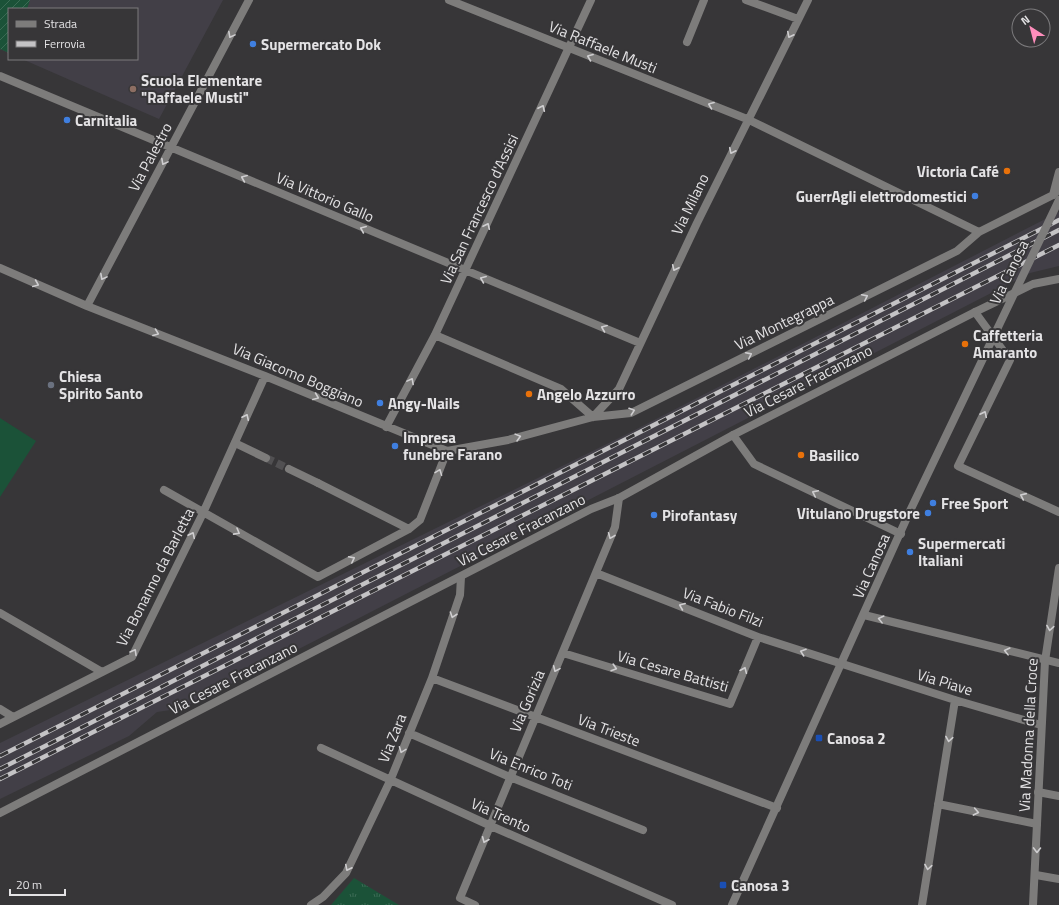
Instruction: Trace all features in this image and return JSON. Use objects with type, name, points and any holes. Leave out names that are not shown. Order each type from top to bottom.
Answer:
[{"type":"street","name":"Via Palestro","points":[[87,306],[249,0]]},
{"type":"street","name":"Via Raffaele Musti","points":[[448,0],[747,119],[979,232]]},
{"type":"street","name":"Via San Francesco d'Assisi","points":[[386,427],[435,335],[466,272],[570,49],[591,0]]},
{"type":"street","points":[[687,42],[704,0]]},
{"type":"street","points":[[746,0],[798,19]]},
{"type":"street","name":"Via Milano","points":[[593,417],[619,389],[747,119],[808,0]]},
{"type":"street","name":"Via Vittorio Gallo","points":[[0,76],[466,272],[640,343]]},
{"type":"street","name":"Via Canosa","points":[[732,905],[777,808],[840,664],[901,534],[909,513],[1040,240],[1057,194],[1059,172]]},
{"type":"street","name":"Via Montegrappa","points":[[593,417],[631,413],[957,251],[979,232],[1057,194]]},
{"type":"street","name":"Via Giacomo Boggiano","points":[[0,268],[87,306],[265,376],[447,451]]},
{"type":"street","name":"Via Cesare Fracanzano","points":[[0,813],[591,509],[619,498],[733,435],[975,312],[1033,284],[1058,279]]},
{"type":"street","points":[[975,312],[1010,360],[958,466],[1059,512]]},
{"type":"street","points":[[435,335],[561,389],[593,417]]},
{"type":"street","name":"Via Bonanno da Barletta","points":[[0,724],[132,657],[203,512],[265,376]]},
{"type":"street","points":[[164,490],[318,577],[409,529],[420,520],[447,451],[508,440],[593,417]]},
{"type":"street","points":[[733,435],[754,464],[901,534]]},
{"type":"street","points":[[235,443],[266,458]]},
{"type":"street","points":[[289,469],[409,529]]},
{"type":"street","name":"Via Gorizia","points":[[475,905],[460,898],[615,527],[619,498]]},
{"type":"street","name":"Via Madonna della Croce","points":[[1033,905],[1036,875],[1038,792],[1045,661],[1057,596],[1059,568]]},
{"type":"street","name":"Via Fabio Filzi","points":[[596,573],[758,637],[840,664]]},
{"type":"street","name":"Via Zara","points":[[311,905],[323,897],[346,873],[390,781],[432,678],[460,595],[461,577]]},
{"type":"street","points":[[0,613],[102,672]]},
{"type":"street","points":[[864,615],[1045,661],[1059,663]]},
{"type":"street","name":"Via Cesare Battisti","points":[[563,653],[730,704],[758,637]]},
{"type":"street","name":"Via Piave","points":[[840,664],[1041,725]]},
{"type":"street","name":"Via Trieste","points":[[432,678],[777,808]]},
{"type":"street","points":[[922,905],[955,700]]},
{"type":"street","points":[[0,709],[13,717]]},
{"type":"street","name":"Via Enrico Toti","points":[[409,733],[510,777],[643,830]]},
{"type":"street","name":"Via Trento","points":[[321,748],[390,781],[672,905]]},
{"type":"street","points":[[1038,792],[1059,796]]},
{"type":"street","points":[[938,804],[1037,824]]},
{"type":"street","points":[[1036,875],[1059,879]]},
{"type":"shaded area","name":"Scuola Elementare \"Raffaele Musti\"","points":[[0,0],[223,0],[159,119],[24,60],[138,60],[138,8],[8,8],[8,53],[0,49]]},
{"type":"shaded area","points":[[1059,212],[1059,266],[1030,273],[184,708],[157,712],[129,736],[0,799],[0,743],[627,434]]},
{"type":"green space","points":[[0,0],[30,0],[27,8],[8,8],[8,53],[0,49]]},
{"type":"green space","points":[[0,418],[36,441],[0,497]]},
{"type":"green space","points":[[354,878],[399,905],[331,905]]},
{"type":"tunnel","points":[[266,458],[289,469]]},
{"type":"railway","points":[[0,756],[1059,220]]},
{"type":"railway","points":[[0,769],[1059,230]]},
{"type":"railway","points":[[0,779],[1059,245]]},
{"type":"place","name":"Supermercato Dok","points":[[253,44]]},
{"type":"place","name":"Scuola Elementare \"Raffaele Musti\"","points":[[133,89]]},
{"type":"place","name":"Carnitalia","points":[[67,120]]},
{"type":"place","name":"Victoria Café","points":[[1007,171]]},
{"type":"place","name":"GuerrAgli elettrodomestici","points":[[975,196]]},
{"type":"place","name":"Caffetteria Amaranto","points":[[965,344]]},
{"type":"place","name":"Chiesa Spirito Santo","points":[[51,385]]},
{"type":"place","name":"Angelo Azzurro","points":[[529,394]]},
{"type":"place","name":"Angy-Nails","points":[[380,403]]},
{"type":"place","name":"Impresa funebre Farano","points":[[395,446]]},
{"type":"place","name":"Basilico","points":[[801,455]]},
{"type":"place","name":"Free Sport","points":[[933,503]]},
{"type":"place","name":"Vitulano Drugstore","points":[[928,513]]},
{"type":"place","name":"Pirofantasy","points":[[654,515]]},
{"type":"place","name":"Supermercati Italiani","points":[[910,552]]},
{"type":"place","name":"Canosa 2","points":[[819,738]]},
{"type":"place","name":"Canosa 3","points":[[723,885]]}]
